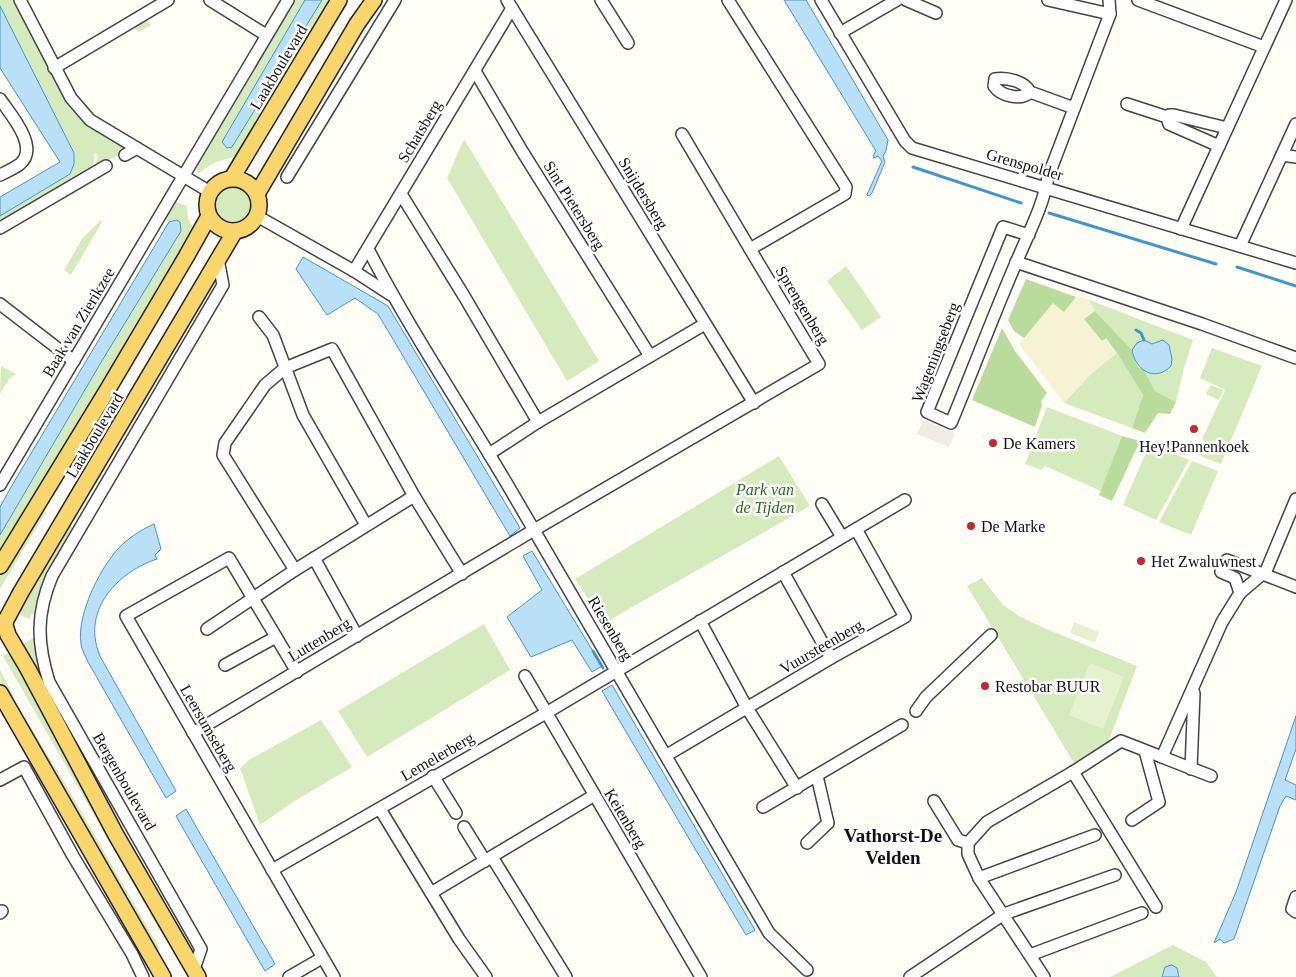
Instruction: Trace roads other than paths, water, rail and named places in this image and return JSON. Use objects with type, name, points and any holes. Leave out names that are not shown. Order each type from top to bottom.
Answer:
[{"type":"main road","name":"Laakboulevard","points":[[232,178],[339,0]]},
{"type":"main road","points":[[257,194],[352,32],[374,0]]},
{"type":"main road","points":[[232,178],[246,181],[257,194],[260,205],[257,216],[248,226],[235,231],[222,229],[209,216],[207,208],[210,192],[216,185],[232,178]]},
{"type":"main road","name":"Laakboulevard","points":[[0,566],[118,373],[209,216]]},
{"type":"main road","name":"Laakboulevard","points":[[2,632],[21,592],[235,231]]},
{"type":"main road","name":"Bergenboulevard","points":[[2,632],[196,973]]},
{"type":"main road","points":[[0,693],[163,977]]},
{"type":"street","points":[[20,0],[71,98],[90,120],[210,192]]},
{"type":"street","points":[[54,68],[168,0]]},
{"type":"street","points":[[210,0],[266,35]]},
{"type":"street","name":"Baak van Zierikzee","points":[[0,485],[288,0]]},
{"type":"street","points":[[287,177],[395,0]]},
{"type":"street","points":[[601,0],[628,43]]},
{"type":"street","points":[[682,134],[750,249],[845,194],[846,186],[728,0]]},
{"type":"street","name":"Grenspolder","points":[[820,0],[908,145],[920,151],[1296,263]]},
{"type":"street","points":[[840,33],[897,0]]},
{"type":"street","points":[[906,0],[936,13]]},
{"type":"street","points":[[1048,0],[1056,3],[1069,2],[1110,14],[1109,0]]},
{"type":"street","points":[[1138,0],[1264,47]]},
{"type":"street","points":[[1181,229],[1286,0]]},
{"type":"street","name":"Schatsberg","points":[[354,271],[475,71],[509,4]]},
{"type":"street","name":"Snijdersberg","points":[[509,4],[754,403]]},
{"type":"street","name":"Wageningseberg","points":[[1029,235],[1003,227],[926,412],[951,423],[1016,262],[1029,235],[1043,200],[1048,177],[1110,14]]},
{"type":"street","name":"Sint Pietersberg","points":[[475,71],[522,151],[650,356]]},
{"type":"street","points":[[1030,92],[1074,108]]},
{"type":"street","points":[[0,99],[25,138],[27,151],[25,158],[20,164],[0,175]]},
{"type":"street","points":[[1127,104],[1167,118],[1169,115],[1227,128]]},
{"type":"street","points":[[1167,118],[1168,124],[1219,146]]},
{"type":"street","points":[[1240,246],[1296,124]]},
{"type":"street","points":[[125,155],[137,148]]},
{"type":"street","points":[[1282,155],[1296,157]]},
{"type":"street","points":[[275,164],[297,160]]},
{"type":"street","points":[[0,228],[106,166]]},
{"type":"street","points":[[401,194],[538,422]]},
{"type":"street","name":"Riesenberg","points":[[257,216],[354,271],[392,296]]},
{"type":"street","name":"Riesenberg","points":[[368,249],[392,296],[489,454],[617,670],[769,933],[807,970]]},
{"type":"street","name":"Sprengenberg","points":[[462,574],[819,364],[750,249]]},
{"type":"street","name":"Bergenboulevard","points":[[196,973],[201,949],[49,682],[40,643],[40,618],[42,602],[61,559],[223,285],[218,259]]},
{"type":"street","points":[[1016,262],[1202,324],[1296,358]]},
{"type":"street","points":[[0,304],[74,361]]},
{"type":"street","points":[[259,317],[272,335],[302,414],[366,526]]},
{"type":"street","points":[[489,454],[538,422],[705,324]]},
{"type":"street","points":[[295,570],[223,455],[225,443],[265,385],[285,368],[332,349],[414,496],[462,574]]},
{"type":"street","points":[[207,629],[295,570],[414,496]]},
{"type":"street","points":[[1162,757],[1222,622],[1240,593],[1266,571],[1296,499]]},
{"type":"street","name":"Lemelerberg","points":[[272,870],[546,712],[905,500]]},
{"type":"street","points":[[822,504],[842,537]]},
{"type":"street","name":"Vuursteenberg","points":[[667,755],[831,658],[905,617],[856,529]]},
{"type":"street","name":"Leersumseberg","points":[[252,598],[229,558],[126,616],[334,977]]},
{"type":"street","points":[[314,558],[357,636]]},
{"type":"street","points":[[1227,560],[1296,587]]},
{"type":"street","points":[[783,572],[831,658]]},
{"type":"street","points":[[1222,572],[1235,578],[1240,593]]},
{"type":"street","name":"Luttenberg","points":[[193,733],[462,574]]},
{"type":"street","points":[[252,598],[297,672]]},
{"type":"street","points":[[700,621],[747,708],[797,788]]},
{"type":"street","points":[[916,712],[926,697],[991,635]]},
{"type":"street","points":[[225,665],[276,637]]},
{"type":"street","name":"Keienberg","points":[[524,676],[701,977]]},
{"type":"street","points":[[1191,768],[1194,687]]},
{"type":"street","points":[[763,807],[902,725]]},
{"type":"street","points":[[1044,977],[979,878],[968,854],[968,843],[987,822],[1073,772],[1121,741],[1212,776]]},
{"type":"street","points":[[1132,820],[1159,802],[1145,751]]},
{"type":"street","points":[[0,780],[24,767],[73,856],[132,954],[143,977]]},
{"type":"street","points":[[1073,772],[1156,908]]},
{"type":"street","points":[[433,776],[456,813]]},
{"type":"street","points":[[807,843],[828,824],[818,776]]},
{"type":"street","points":[[431,893],[593,796]]},
{"type":"street","points":[[934,801],[958,840],[968,843]]},
{"type":"street","points":[[380,808],[459,939],[486,977]]},
{"type":"street","points":[[464,826],[566,977]]},
{"type":"street","points":[[979,878],[1095,835]]},
{"type":"street","points":[[910,977],[1004,914],[1115,875]]},
{"type":"street","points":[[1296,897],[1292,909],[1296,912]]},
{"type":"street","points":[[1030,955],[1142,913]]},
{"type":"street","points":[[289,977],[322,958]]},
{"type":"water","points":[[305,0],[322,0],[232,147],[227,148],[222,142]]},
{"type":"water","points":[[784,0],[806,0],[888,140],[883,156],[885,162],[869,196],[867,195],[882,161],[878,156],[874,158],[873,156],[876,151]]},
{"type":"water","points":[[0,6],[74,153],[74,164],[70,174],[0,216],[0,197],[60,162],[0,68]]},
{"type":"water","points":[[177,220],[180,222],[181,231],[100,364],[0,535],[0,507],[11,487],[169,222]]},
{"type":"water","points":[[303,257],[388,306],[520,528],[510,536],[378,314],[355,298],[327,315],[296,269]]},
{"type":"water","points":[[1144,340],[1152,344],[1163,340],[1169,345],[1172,359],[1171,366],[1163,372],[1155,374],[1141,368],[1135,360],[1132,350],[1137,343]]},
{"type":"water","points":[[154,524],[161,549],[155,555],[157,559],[142,565],[115,585],[105,597],[98,611],[95,626],[96,641],[101,658],[176,791],[166,798],[88,662],[81,644],[83,619],[92,590],[99,576],[124,543],[138,532]]},
{"type":"water","points":[[532,551],[602,666],[592,672],[572,640],[531,657],[507,617],[542,590],[523,556]]},
{"type":"water","points":[[612,685],[755,930],[746,935],[602,691]]},
{"type":"water","points":[[1296,716],[1296,749],[1285,780],[1296,785],[1296,800],[1286,796],[1280,806],[1234,939],[1224,943],[1220,939],[1214,943],[1236,892]]},
{"type":"water","points":[[186,809],[275,964],[265,971],[176,816]]},
{"type":"water","points":[[1172,965],[1177,968],[1179,977],[1162,977],[1165,967]]},
{"type":"waterway","points":[[913,167],[1021,203]]},
{"type":"waterway","points":[[1049,213],[1216,264]]},
{"type":"waterway","points":[[1237,267],[1296,286]]},
{"type":"waterway","points":[[1136,330],[1141,333],[1144,340]]},
{"type":"waterway","points":[[593,651],[603,668]]},
{"type":"place","name":"Hey!Pannenkoek","points":[[1194,429]]},
{"type":"place","name":"De Kamers","points":[[993,443]]},
{"type":"place","name":"De Marke","points":[[971,526]]},
{"type":"place","name":"Het Zwaluwnest","points":[[1141,561]]},
{"type":"place","name":"Restobar BUUR","points":[[985,686]]},
{"type":"district","name":"Vathorst-De Velden","points":[[893,846]]},
{"type":"park label","name":"Park van de Tijden","points":[[765,498]]}]
